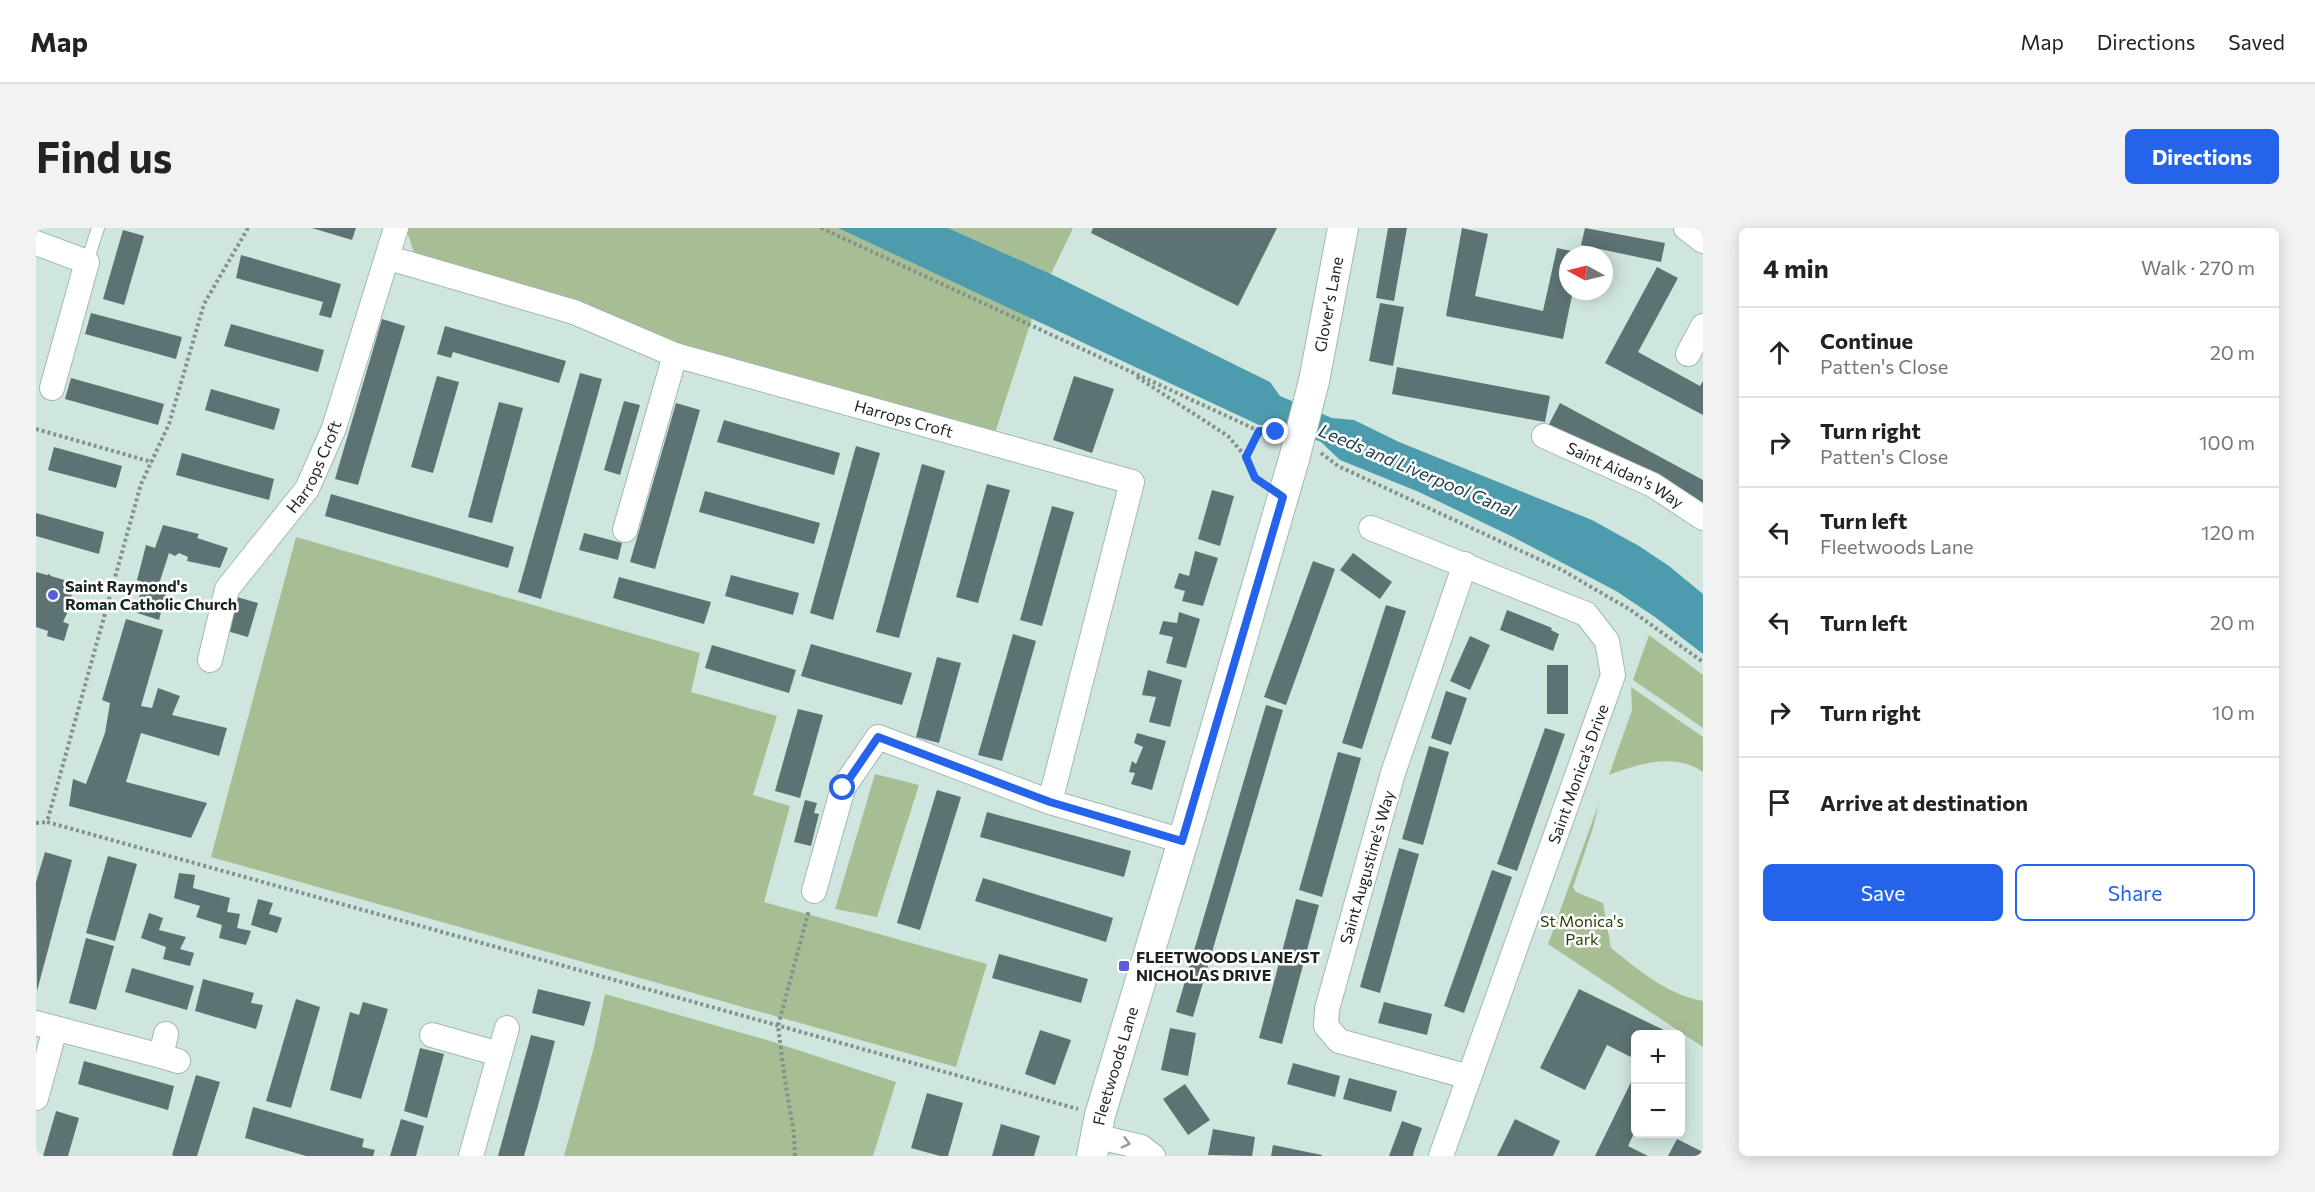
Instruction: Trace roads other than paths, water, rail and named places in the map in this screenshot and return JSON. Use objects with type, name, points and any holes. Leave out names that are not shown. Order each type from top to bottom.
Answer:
[{"type":"street","name":"Harrops Croft","points":[[210,660],[228,589],[307,489],[330,438],[389,258],[396,228]]},
{"type":"street","name":"Glover's Lane","points":[[1300,449],[1343,228]]},
{"type":"street","points":[[1686,228],[1703,241]]},
{"type":"street","points":[[36,243],[87,262],[52,388]]},
{"type":"street","name":"Harrops Croft","points":[[389,258],[574,312],[675,356],[1132,482],[1050,802]]},
{"type":"street","points":[[1688,354],[1703,326]]},
{"type":"street","points":[[625,530],[675,356]]},
{"type":"street","name":"Saint Aidan's Way","points":[[1544,436],[1653,485],[1703,518]]},
{"type":"street","name":"Fleetwoods Lane","points":[[1096,1136],[1283,497],[1300,449]]},
{"type":"street","name":"Saint Monica's Drive","points":[[1371,528],[1586,614],[1607,641],[1613,675],[1441,1156]]},
{"type":"street","name":"Saint Augustine's Way","points":[[1465,564],[1393,773],[1327,1009],[1326,1026],[1339,1041],[1469,1077]]},
{"type":"street","points":[[814,891],[843,788],[878,737],[1050,802],[1182,841]]},
{"type":"street","points":[[36,1098],[46,1026],[168,1050]]},
{"type":"street","points":[[471,1156],[507,1028]]},
{"type":"street","points":[[432,1035],[499,1054]]},
{"type":"street","points":[[1096,1136],[1141,1147],[1153,1156]]},
{"type":"lane","points":[[87,262],[98,228]]},
{"type":"water","name":"Leeds and Liverpool Canal","points":[[838,228],[948,228],[1051,274],[1270,382],[1280,396],[1332,418],[1354,420],[1399,442],[1592,520],[1669,566],[1703,594],[1703,654],[1655,617],[1616,591],[1513,537],[1419,492],[1340,460],[1321,442],[1278,424],[1259,425]]},
{"type":"place","name":"Saint Raymond's Roman Catholic Church","points":[[53,595]]},
{"type":"place","name":"FLEETWOODS LANE/ST NICHOLAS DRIVE","points":[[1124,966]]},
{"type":"park label","name":"St Monica's Park","points":[[1582,930]]}]
